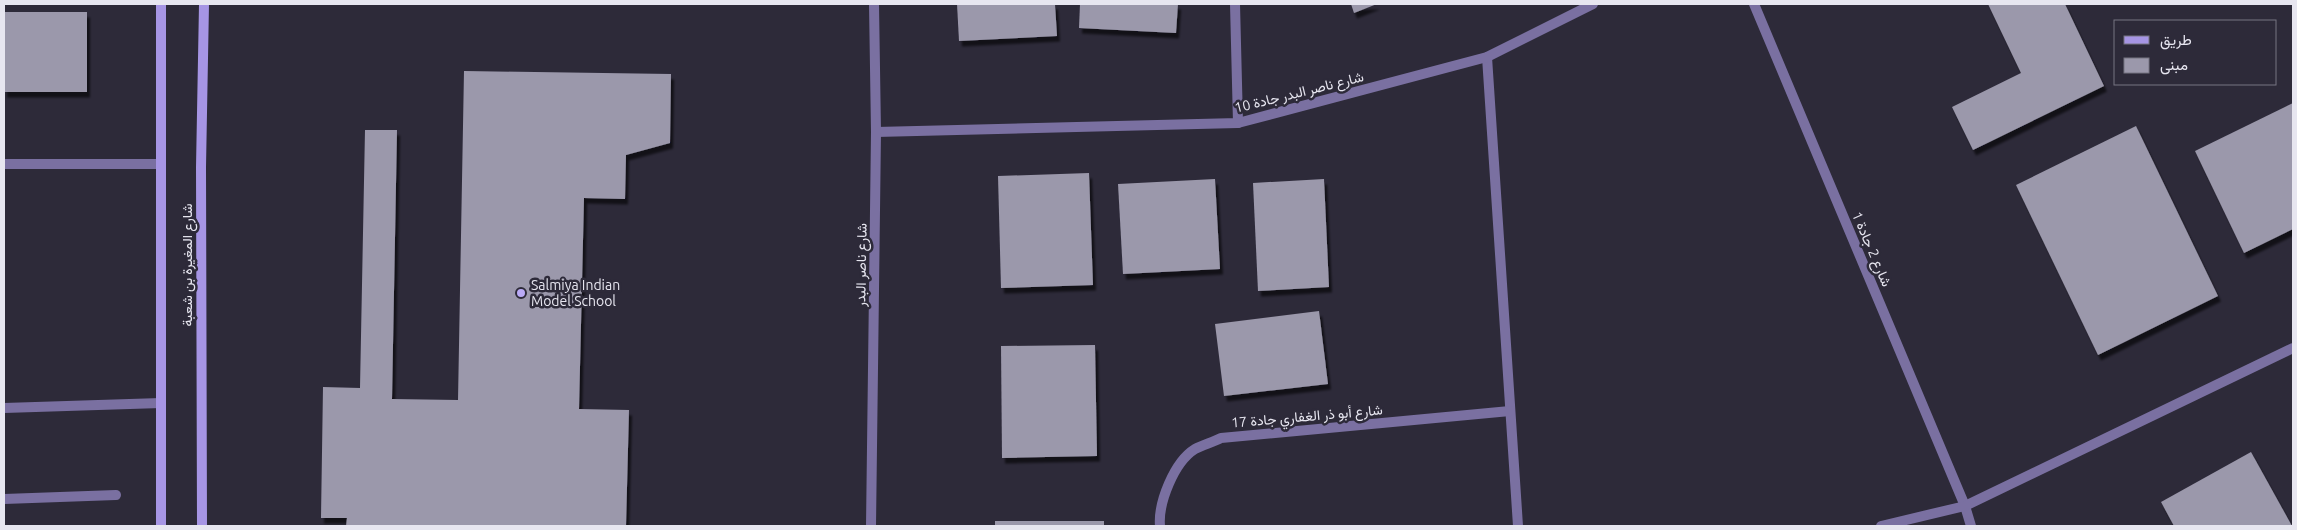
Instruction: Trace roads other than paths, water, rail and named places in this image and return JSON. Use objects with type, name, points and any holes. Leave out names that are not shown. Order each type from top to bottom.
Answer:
[{"type":"main road","name":"شارع المغيرة بن شعبة","points":[[160,526],[161,4]]},
{"type":"main road","name":"شارع المغيرة بن شعبة","points":[[202,526],[201,167],[204,4]]},
{"type":"street","name":"شارع ناصر البدر","points":[[871,526],[876,132],[874,4]]},
{"type":"street","points":[[1235,4],[1238,123]]},
{"type":"street","name":"شارع ناصر البدر جادة 10","points":[[876,132],[1238,123],[1487,57],[1593,4]]},
{"type":"street","name":"شارع 2 جادة 1","points":[[1754,4],[1965,506],[1971,526]]},
{"type":"street","points":[[1487,57],[1518,526]]},
{"type":"street","points":[[4,164],[160,164]]},
{"type":"street","points":[[1881,526],[1965,506],[2293,348]]},
{"type":"street","points":[[4,408],[161,404]]},
{"type":"street","name":"شارع أبو ذر الغفاري جادة 17","points":[[1160,526],[1162,497],[1177,469],[1194,450],[1221,438],[1510,411]]},
{"type":"street","points":[[4,499],[116,495]]},
{"type":"place","name":"Salmiya Indian Model School","points":[[521,293]]}]
